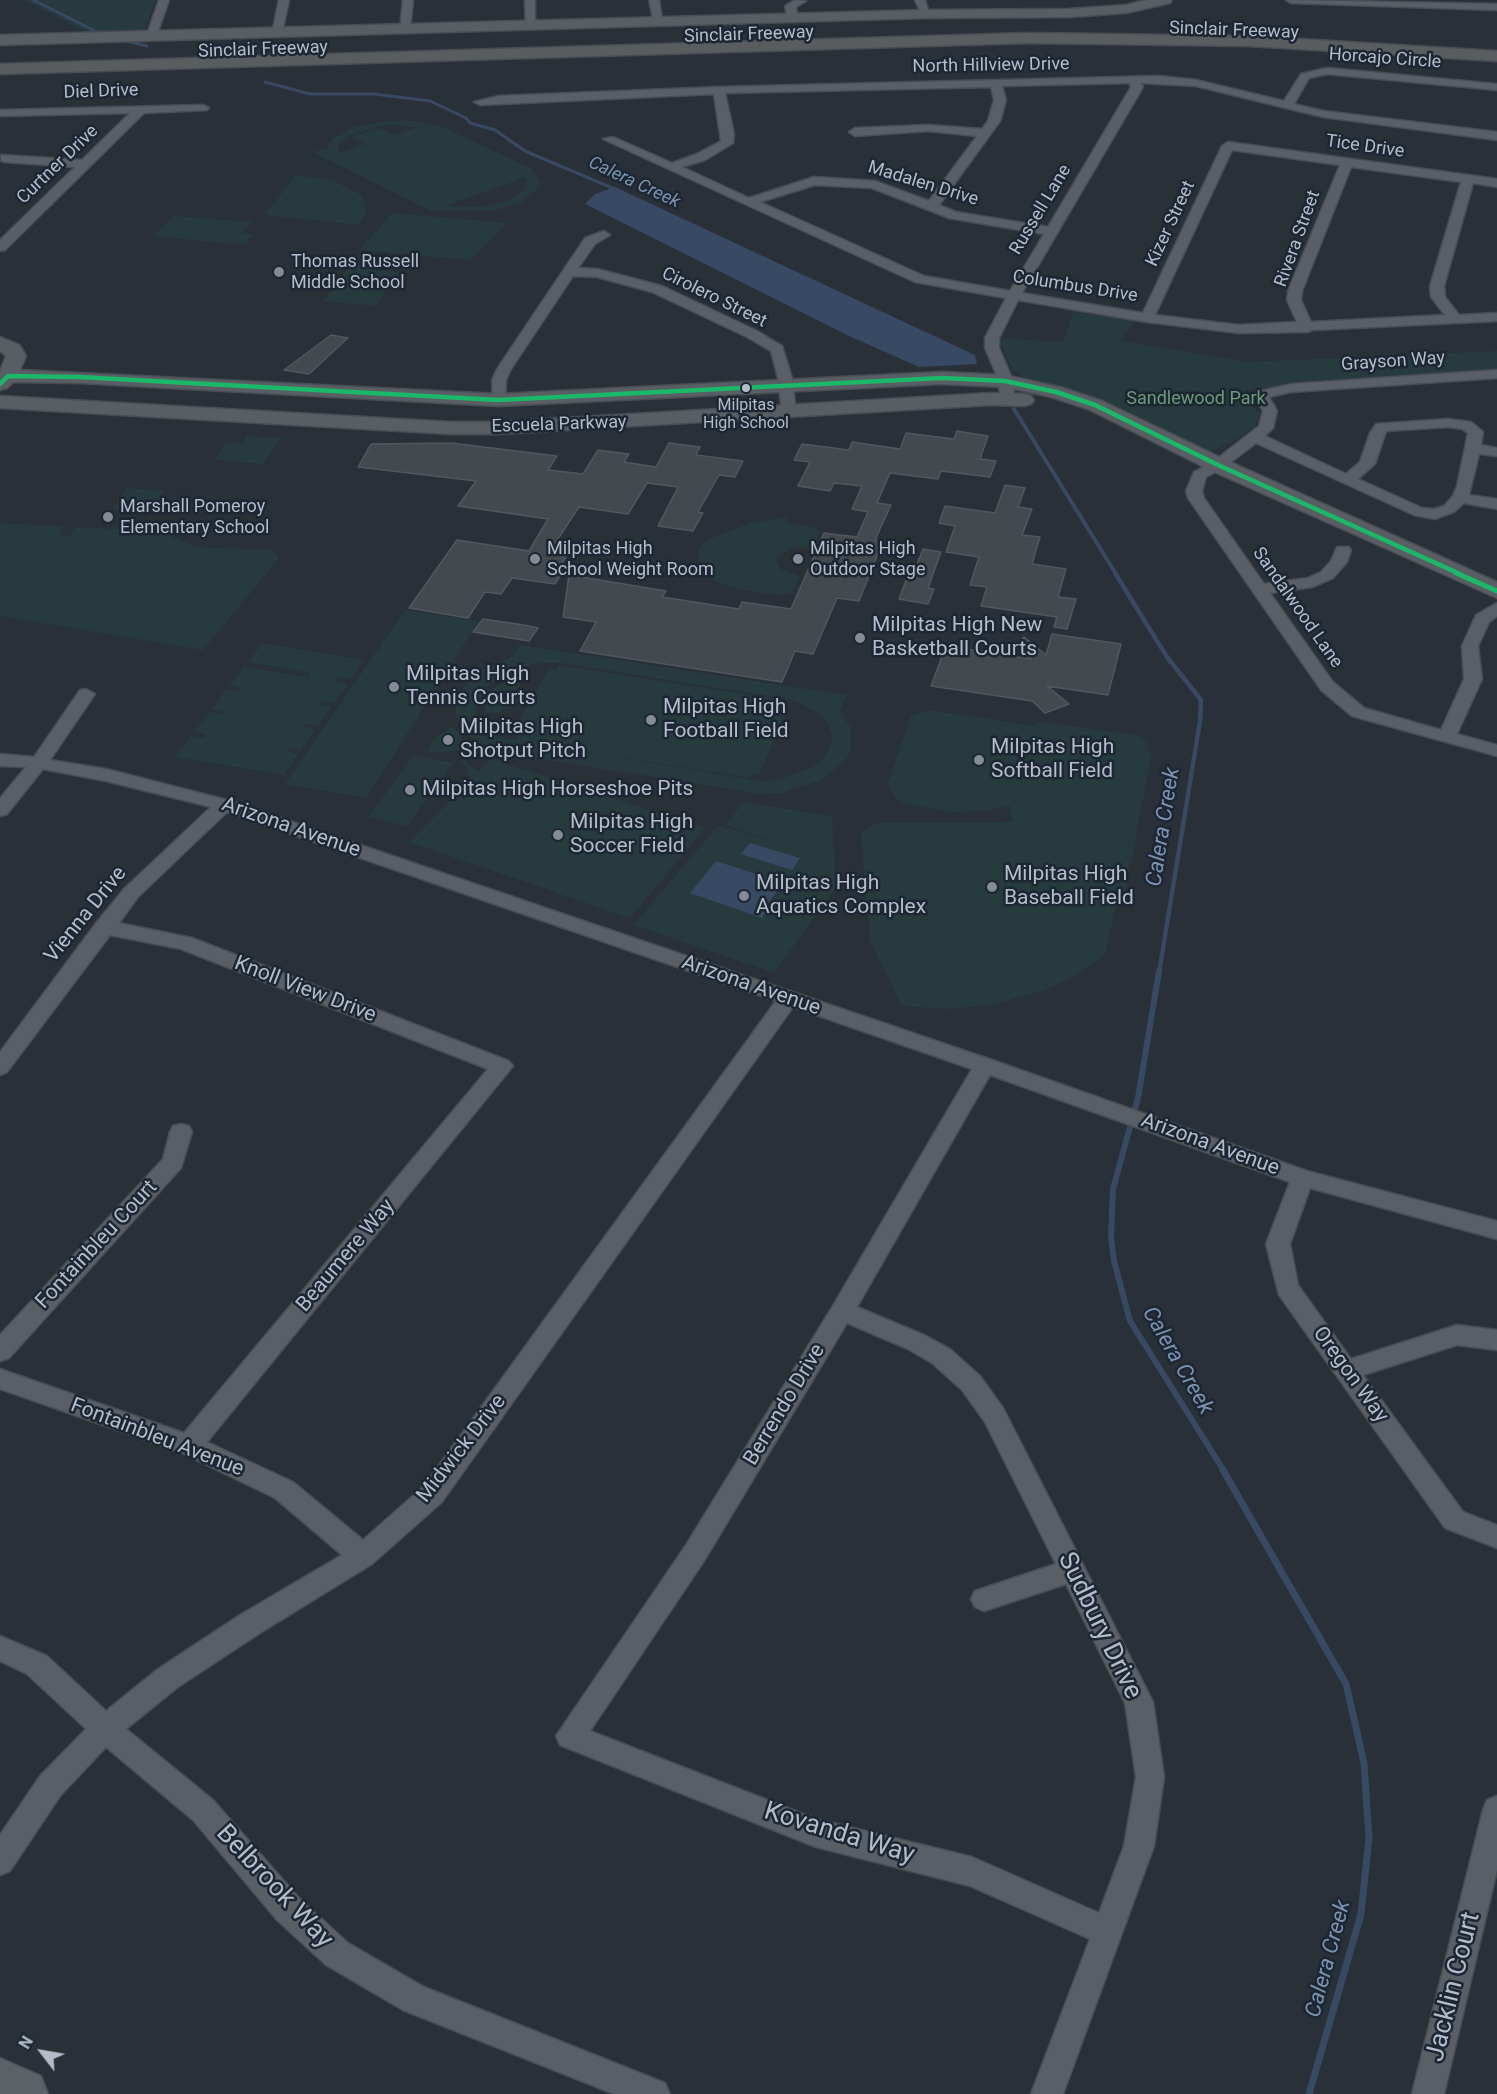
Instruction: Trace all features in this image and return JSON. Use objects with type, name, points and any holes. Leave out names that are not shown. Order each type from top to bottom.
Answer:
[{"type":"highway","name":"Sinclair Freeway","points":[[0,58],[907,30],[1166,37],[1497,58]]},
{"type":"highway","points":[[1166,37],[1339,30]]},
{"type":"highway","name":"Sinclair Freeway","points":[[0,74],[1312,33],[1497,45]]},
{"type":"highway","points":[[1166,37],[1497,72]]},
{"type":"highway","points":[[0,69],[1028,38],[1248,41],[1497,58]]},
{"type":"main road","points":[[0,2083],[23,2094]]},
{"type":"street","points":[[151,37],[164,0]]},
{"type":"street","points":[[277,33],[284,0]]},
{"type":"street","points":[[405,30],[408,0]]},
{"type":"street","points":[[530,0],[531,27]]},
{"type":"street","points":[[654,0],[659,23]]},
{"type":"street","points":[[0,40],[793,19],[923,7],[1098,12],[1165,0]]},
{"type":"street","points":[[1291,0],[1497,7]]},
{"type":"street","points":[[793,19],[790,6],[801,1]]},
{"type":"street","name":"Horcajo Circle","points":[[1287,106],[1305,76],[1328,70],[1497,87]]},
{"type":"street","name":"North Hillview Drive","points":[[480,102],[499,99],[719,90],[1159,80],[1196,83],[1323,114],[1497,136]]},
{"type":"street","name":"Russell Lane","points":[[1007,390],[992,338],[1013,295],[1137,87],[1132,81]]},
{"type":"street","points":[[931,207],[994,121],[1000,100],[996,84]]},
{"type":"street","points":[[672,166],[701,157],[727,143],[728,134],[719,90]]},
{"type":"street","name":"Diel Drive","points":[[0,113],[203,108]]},
{"type":"street","name":"Curtner Drive","points":[[0,247],[141,109]]},
{"type":"street","points":[[855,132],[928,128],[984,133]]},
{"type":"street","name":"Columbus Drive","points":[[609,140],[751,201],[920,279],[1147,318],[1239,329],[1307,328],[1497,317]]},
{"type":"street","name":"Tice Drive","points":[[1228,146],[1497,183]]},
{"type":"street","name":"Kizer Street","points":[[1147,318],[1228,146]]},
{"type":"street","points":[[5,158],[85,164]]},
{"type":"street","name":"Rivera Street","points":[[1307,328],[1294,300],[1295,291],[1347,162]]},
{"type":"street","points":[[1455,319],[1438,297],[1437,286],[1468,179]]},
{"type":"street","name":"Madalen Drive","points":[[751,201],[814,181],[837,181],[875,185],[953,215],[1052,232]]},
{"type":"street","points":[[498,400],[498,380],[504,369],[590,241],[604,235]]},
{"type":"street","name":"Cirolero Street","points":[[570,272],[597,273],[657,289],[752,334],[777,349],[789,413]]},
{"type":"street","points":[[0,343],[12,349],[16,356],[4,380]]},
{"type":"street","points":[[968,377],[997,361]]},
{"type":"street","name":"Grayson Way","points":[[1257,438],[1266,428],[1270,411],[1261,395],[1291,388],[1497,374]]},
{"type":"street","name":"Escuela Parkway","points":[[4,380],[180,384],[498,400],[579,395],[646,386],[785,385],[968,377],[1048,403],[1116,417],[1497,591]]},
{"type":"street","points":[[161,412],[180,384]]},
{"type":"street","name":"Escuela Parkway","points":[[0,402],[451,428],[585,425],[789,413],[1007,390]]},
{"type":"street","points":[[579,395],[585,425]]},
{"type":"street","points":[[374,423],[389,396]]},
{"type":"street","points":[[1218,465],[1257,438],[1348,480],[1426,514],[1442,513],[1460,498],[1476,432],[1466,425],[1448,423],[1382,428],[1377,433],[1367,464],[1348,480]]},
{"type":"street","points":[[1473,449],[1497,452]]},
{"type":"street","name":"Sandalwood Lane","points":[[1218,465],[1196,480],[1196,498],[1327,686],[1358,712],[1497,751]]},
{"type":"street","points":[[1460,498],[1497,504]]},
{"type":"street","points":[[1260,589],[1302,584],[1327,575],[1339,562],[1342,550]]},
{"type":"street","points":[[1447,737],[1473,679],[1470,646],[1482,619],[1497,608]]},
{"type":"street","points":[[0,810],[39,763],[86,694]]},
{"type":"street","name":"Arizona Avenue","points":[[0,760],[39,763],[117,777],[224,805],[985,1065],[1303,1178],[1497,1230]]},
{"type":"street","name":"Vienna Drive","points":[[0,1067],[131,892],[224,805]]},
{"type":"street","name":"Knoll View Drive","points":[[104,927],[185,944],[502,1066]]},
{"type":"street","name":"Midwick Drive","points":[[0,1862],[50,1786],[105,1729],[168,1678],[250,1624],[363,1556],[433,1494],[788,999]]},
{"type":"street","name":"Berrendo Drive","points":[[570,1736],[695,1553],[842,1311],[985,1065]]},
{"type":"street","name":"Beaumere Way","points":[[189,1445],[502,1066]]},
{"type":"street","name":"Fontainbleu Court","points":[[0,1351],[173,1162],[181,1132]]},
{"type":"street","name":"Oregon Way","points":[[1303,1178],[1278,1245],[1287,1288],[1454,1520],[1497,1537]]},
{"type":"street","name":"Sudbury Drive","points":[[842,1311],[916,1342],[941,1356],[971,1383],[994,1415],[1139,1702],[1150,1777],[1138,1846],[1047,2094]]},
{"type":"street","points":[[1347,1370],[1457,1335],[1497,1340]]},
{"type":"street","name":"Fontainbleu Avenue","points":[[0,1379],[189,1445],[285,1490],[363,1556]]},
{"type":"street","points":[[984,1599],[1073,1570]]},
{"type":"street","name":"Belbrook Way","points":[[0,1648],[37,1665],[105,1729],[203,1810],[288,1909],[337,1954],[414,1999],[654,2094]]},
{"type":"street","name":"Kovanda Way","points":[[570,1736],[816,1833],[972,1872],[1107,1931]]},
{"type":"street","name":"Jacklin Court","points":[[1428,2094],[1497,1810]]},
{"type":"green space","points":[[24,0],[156,0],[144,31],[91,34]]},
{"type":"green space","points":[[388,121],[416,121],[445,128],[530,168],[539,179],[540,186],[522,202],[496,210],[431,211],[312,152],[327,149],[332,139],[354,127]],"holes":[[[380,126],[418,127],[393,135],[379,128],[351,137],[365,144],[339,153],[338,146],[351,135]],[[526,177],[527,185],[523,191],[507,201],[481,207],[444,206]]]},
{"type":"green space","points":[[296,175],[332,180],[362,195],[366,212],[359,225],[264,215]]},
{"type":"green space","points":[[393,213],[508,223],[469,260],[359,250]]},
{"type":"green space","points":[[174,216],[252,222],[242,233],[253,234],[245,244],[235,243],[238,239],[233,244],[154,236]]},
{"type":"green space","points":[[351,264],[376,266],[374,270],[399,272],[375,306],[323,301]]},
{"type":"green space","name":"Sandlewood Park","points":[[1073,312],[1136,320],[1120,341],[1246,362],[1497,351],[1497,370],[1288,382],[1279,387],[1247,390],[1243,394],[1244,401],[1260,413],[1255,426],[1232,442],[1205,454],[1082,393],[1027,379],[1012,370],[999,338],[1063,342]]},
{"type":"green space","points":[[247,436],[281,438],[263,464],[215,460],[226,443],[243,443]]},
{"type":"green space","points":[[126,488],[164,491],[151,513],[112,510]]},
{"type":"green space","points":[[787,517],[786,523],[812,527],[820,531],[813,547],[791,548],[777,557],[777,563],[781,569],[800,576],[793,592],[779,595],[743,590],[716,582],[700,571],[698,550],[709,539],[751,523]]},
{"type":"green space","points":[[0,523],[64,526],[59,535],[70,536],[75,527],[172,532],[174,538],[198,547],[273,550],[279,558],[203,650],[0,616]]},
{"type":"green space","name":"Milpitas High Tennis Courts","points":[[405,610],[479,621],[366,798],[285,784]]},
{"type":"green space","points":[[262,643],[364,660],[351,679],[339,677],[336,681],[348,684],[334,703],[322,701],[319,704],[331,707],[318,726],[305,724],[303,727],[315,730],[301,750],[289,748],[286,751],[298,754],[284,775],[175,757],[191,736],[204,738],[206,734],[194,732],[209,712],[222,714],[224,712],[212,709],[226,689],[239,691],[241,688],[229,686],[244,667],[308,677],[311,673],[248,662]]},
{"type":"green space","points":[[520,645],[846,695],[840,711],[851,728],[851,751],[845,761],[822,780],[782,793],[762,794],[503,753],[477,742],[467,734],[459,723],[455,710],[456,699],[469,680],[483,669],[512,657]],"holes":[[[540,663],[561,663],[793,700],[820,714],[828,724],[832,736],[831,746],[821,761],[811,768],[779,780],[759,781],[498,737],[480,721],[476,711],[478,698],[487,699],[484,714],[515,706],[521,699],[522,689],[519,683],[507,677],[493,690],[484,688],[508,671]]]},
{"type":"green space","name":"Milpitas High Football Field","points":[[558,665],[783,700],[782,704],[789,706],[759,775],[752,774],[749,778],[515,740],[518,736],[511,734],[549,669],[556,670]]},
{"type":"green space","name":"Milpitas High Baseball Field","points":[[928,710],[1035,726],[1037,721],[1140,736],[1148,743],[1147,751],[1152,752],[1124,900],[1117,900],[1106,953],[1079,974],[1045,990],[992,1005],[946,1009],[902,1006],[870,941],[861,833],[876,823],[1013,822],[1010,806],[984,811],[951,812],[900,803],[887,785],[911,716]]},
{"type":"green space","name":"Milpitas High Shotput Pitch","points":[[453,727],[470,747],[477,749],[473,753],[467,750],[427,753],[434,738]]},
{"type":"green space","name":"Milpitas High Horseshoe Pits","points":[[414,755],[453,763],[407,826],[368,817]]},
{"type":"green space","name":"Milpitas High Soccer Field","points":[[491,759],[705,828],[630,918],[409,842],[470,781],[465,765],[459,762],[465,760],[467,764],[479,771]]},
{"type":"green space","name":"Milpitas High Aquatics Complex","points":[[743,802],[832,816],[836,887],[774,973],[634,925],[718,825],[785,845],[725,825]]},
{"type":"water","points":[[615,187],[975,355],[977,364],[919,367],[849,336],[585,204],[595,194]]},
{"type":"water","points":[[750,843],[800,858],[792,870],[741,854]]},
{"type":"water","points":[[716,861],[787,884],[782,891],[778,890],[763,909],[767,910],[762,918],[690,893]]},
{"type":"building","points":[[331,335],[348,338],[309,374],[284,370]]},
{"type":"building","points":[[957,431],[988,436],[980,459],[996,461],[990,477],[941,471],[938,479],[890,473],[877,503],[891,505],[875,540],[883,541],[859,601],[837,598],[813,654],[795,651],[782,682],[580,651],[596,622],[563,617],[569,575],[666,591],[662,597],[739,609],[742,602],[791,609],[824,533],[857,537],[868,512],[852,509],[862,486],[834,483],[830,491],[798,486],[810,462],[794,460],[802,444],[849,450],[852,442],[900,449],[906,433],[954,439]]},
{"type":"building","points":[[451,443],[557,456],[548,470],[583,474],[598,450],[629,454],[624,462],[656,467],[669,443],[700,447],[696,455],[743,461],[735,477],[719,475],[698,512],[703,513],[693,531],[658,526],[678,487],[647,483],[628,514],[579,507],[548,554],[566,557],[558,570],[563,571],[555,584],[512,578],[501,594],[485,592],[468,618],[409,608],[457,540],[529,551],[548,519],[458,506],[476,481],[358,467],[371,444]]},
{"type":"building","points":[[1005,485],[1025,488],[1018,507],[1032,509],[1022,535],[1040,537],[1032,564],[1066,569],[1058,597],[1076,599],[1067,629],[1054,627],[1057,617],[981,606],[987,587],[970,585],[979,557],[946,552],[955,526],[939,523],[945,506],[995,513]]},
{"type":"building","points":[[923,549],[941,552],[928,588],[934,589],[928,604],[899,599],[908,575],[913,575]]},
{"type":"building","points":[[483,619],[538,628],[529,641],[473,632]]},
{"type":"building","points":[[1052,634],[1121,644],[1108,695],[1047,686],[1069,704],[1045,713],[1032,701],[931,686],[946,646],[1031,659],[1017,646],[1024,637],[1046,655]]},
{"type":"waterway","name":"Calera Creek","points":[[33,0],[99,33]]},
{"type":"waterway","name":"Calera Creek","points":[[126,41],[147,46]]},
{"type":"waterway","name":"Calera Creek","points":[[265,82],[310,94],[374,94],[430,101],[466,118],[470,123],[495,130],[525,151],[617,190]]},
{"type":"waterway","name":"Calera Creek","points":[[1014,409],[1116,574]]},
{"type":"waterway","name":"Calera Creek","points":[[1115,573],[1167,657],[1201,700],[1200,721],[1159,973]]},
{"type":"waterway","name":"Calera Creek","points":[[1159,971],[1138,1098],[1113,1189],[1111,1237],[1114,1261],[1130,1321],[1224,1471]]},
{"type":"waterway","name":"Calera Creek","points":[[1223,1470],[1346,1684],[1364,1763],[1369,1838],[1361,1914],[1309,2094]]},
{"type":"transit line","points":[[0,384],[8,376],[79,377],[498,400],[942,378],[1005,381],[1056,392],[1095,405],[1218,465],[1497,591]]},
{"type":"place","name":"Thomas Russell Middle School","points":[[279,272]]},
{"type":"place","name":"Milpitas High School","points":[[746,388]]},
{"type":"place","name":"Marshall Pomeroy Elementary School","points":[[108,517]]},
{"type":"place","name":"Milpitas High School Weight Room","points":[[535,559]]},
{"type":"place","name":"Milpitas High Outdoor Stage","points":[[798,559]]},
{"type":"place","name":"Milpitas High New Basketball Courts","points":[[860,638]]},
{"type":"place","name":"Milpitas High Tennis Courts","points":[[394,687]]},
{"type":"place","name":"Milpitas High Football Field","points":[[651,720]]},
{"type":"place","name":"Milpitas High Shotput Pitch","points":[[448,740]]},
{"type":"place","name":"Milpitas High Softball Field","points":[[979,760]]},
{"type":"place","name":"Milpitas High Horseshoe Pits","points":[[410,790]]},
{"type":"place","name":"Milpitas High Soccer Field","points":[[558,835]]},
{"type":"place","name":"Milpitas High Baseball Field","points":[[992,887]]},
{"type":"place","name":"Milpitas High Aquatics Complex","points":[[744,896]]}]
